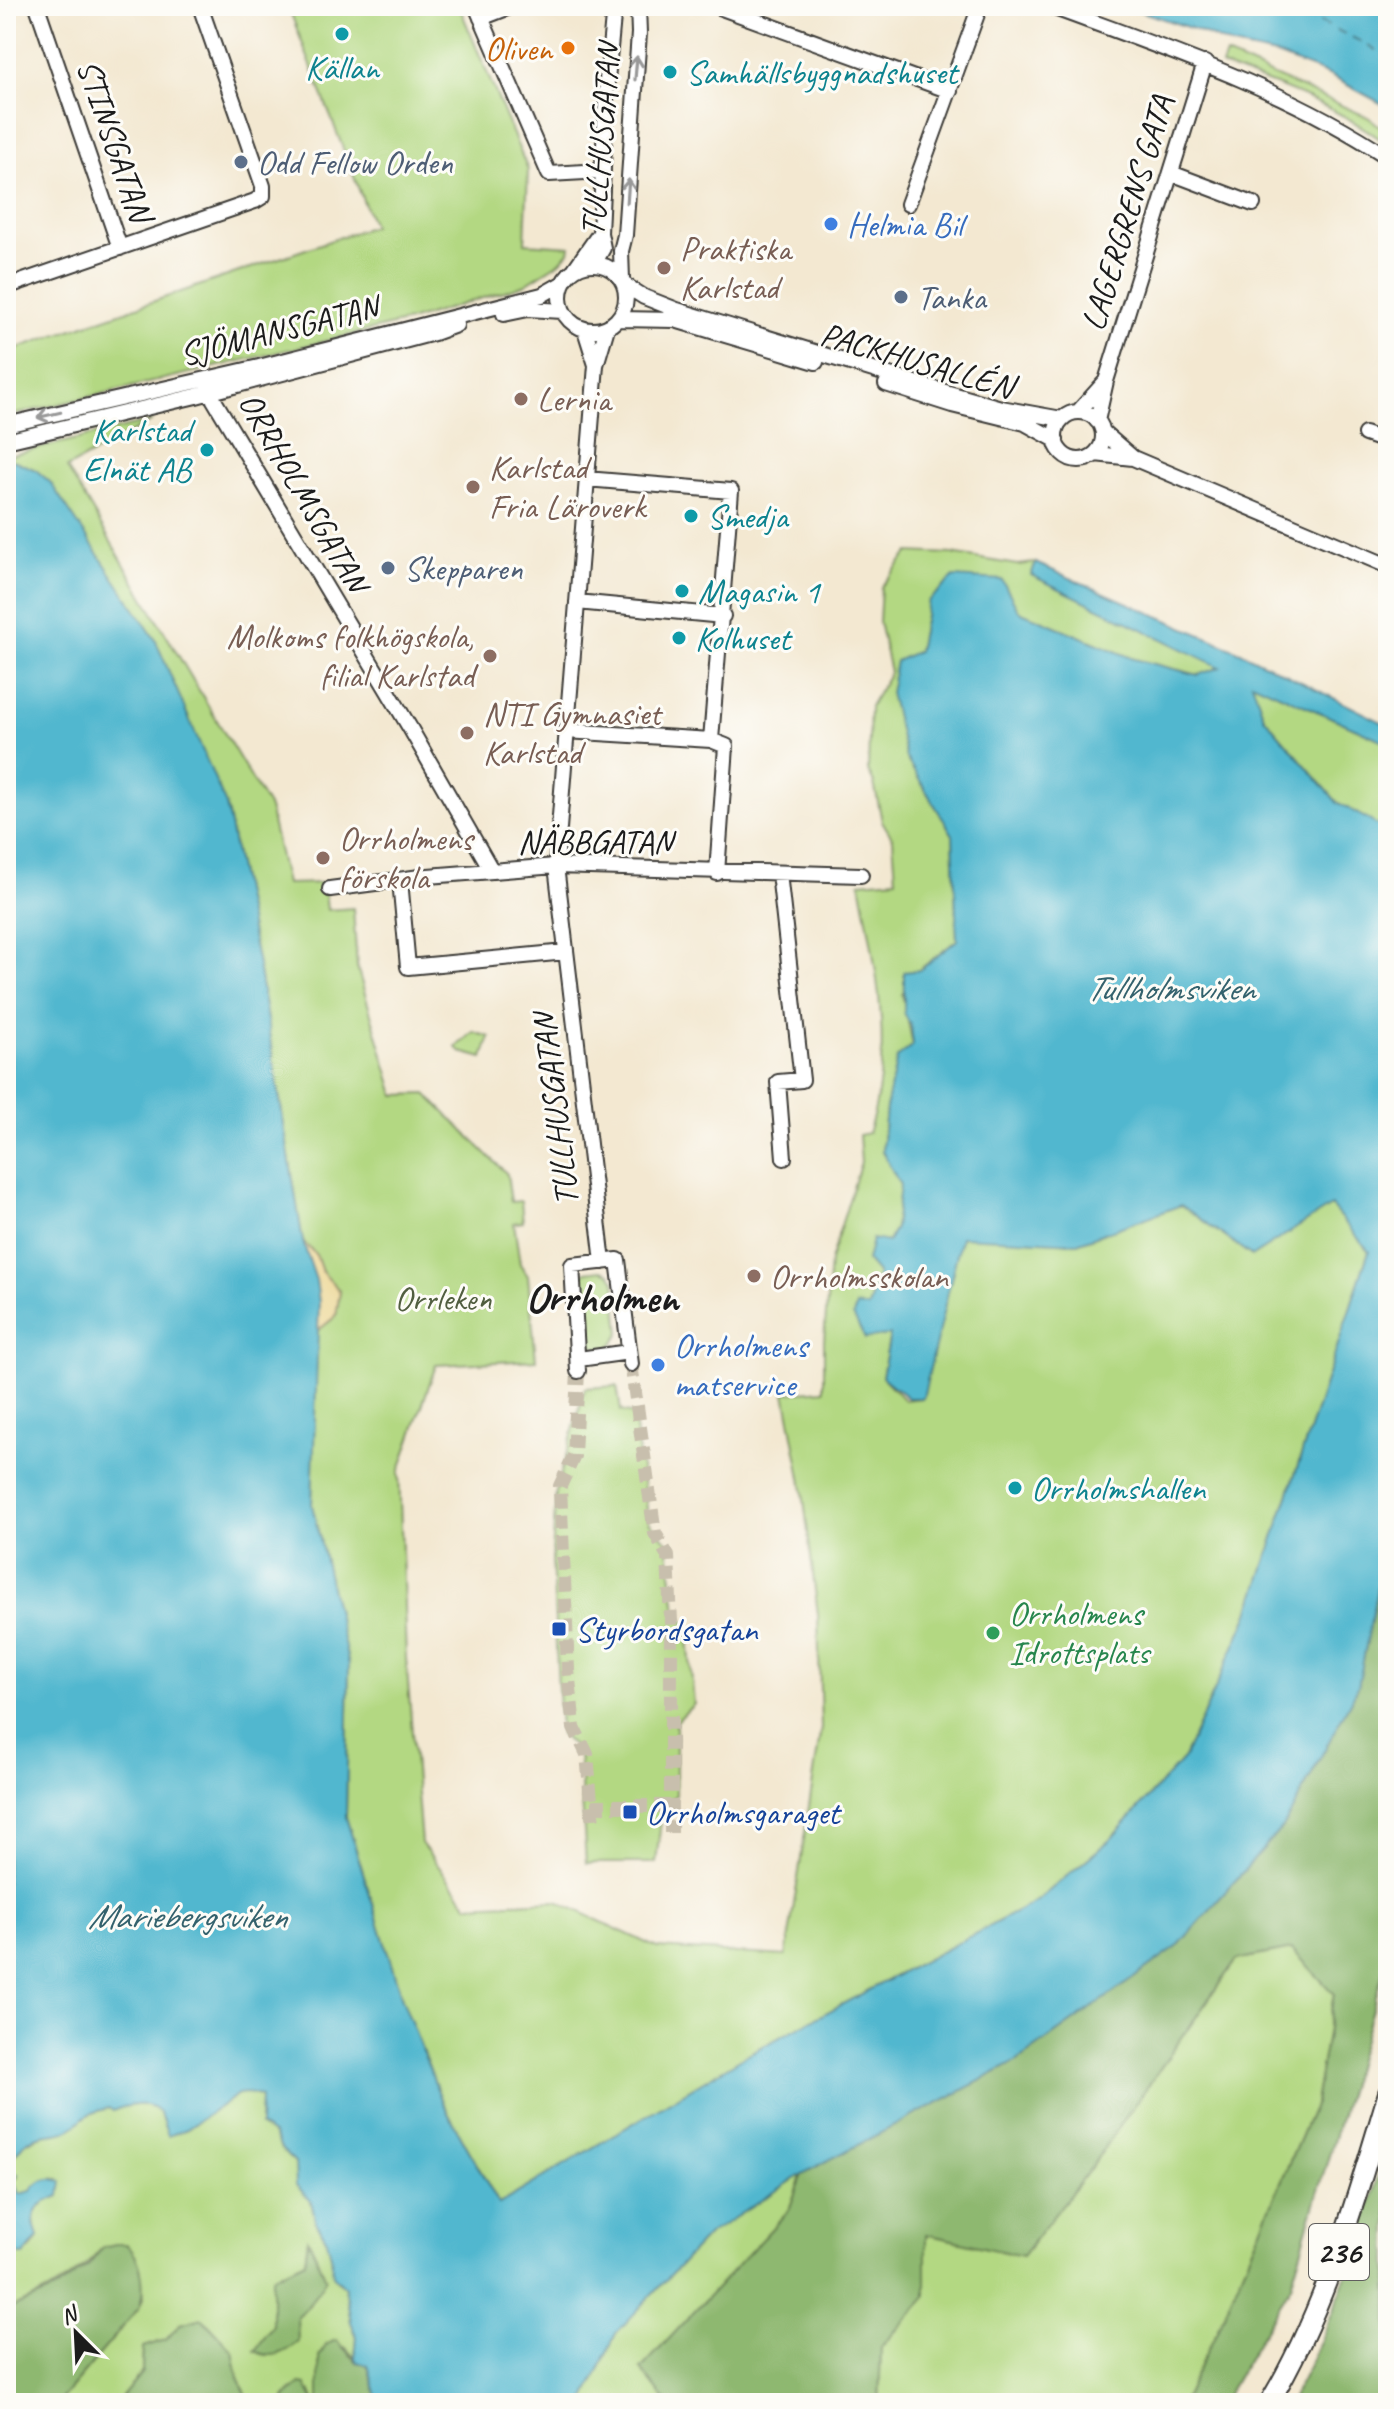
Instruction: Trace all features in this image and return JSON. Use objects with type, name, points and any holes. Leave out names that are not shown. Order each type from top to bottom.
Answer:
[{"type":"main road","name":"236","points":[[1269,2403],[1321,2301],[1388,2093]]},
{"type":"street","name":"STINSGATAN","points":[[37,6],[120,248]]},
{"type":"street","points":[[6,287],[263,196],[263,186],[200,6]]},
{"type":"street","points":[[512,6],[479,12],[549,174],[603,171]]},
{"type":"street","name":"TULLHUSGATAN","points":[[594,264],[603,248],[600,233],[607,80],[614,6]]},
{"type":"street","name":"TULLHUSGATAN","points":[[624,287],[621,251],[627,208],[639,33],[638,6]]},
{"type":"street","points":[[716,6],[950,91]]},
{"type":"street","points":[[908,204],[980,6]]},
{"type":"street","points":[[1049,6],[1247,80],[1348,131],[1388,157]]},
{"type":"street","name":"LAGERGRENS GATA","points":[[1100,426],[1106,381],[1205,63]]},
{"type":"street","points":[[1171,173],[1253,204]]},
{"type":"street","name":"TULLHUSGATAN","points":[[574,270],[600,233]]},
{"type":"street","points":[[594,264],[614,271],[624,287],[613,323],[585,330],[565,315],[560,292],[574,270],[594,264]]},
{"type":"street","name":"SJÖMANSGATAN","points":[[7,423],[304,356],[542,295],[563,283]]},
{"type":"street","name":"PACKHUSALLÉN","points":[[624,287],[644,306],[677,310],[1001,408],[1062,419]]},
{"type":"street","name":"SJÖMANSGATAN","points":[[6,441],[212,392],[511,312],[528,309],[565,315]]},
{"type":"street","name":"PACKHUSALLÉN","points":[[613,323],[675,320],[952,405],[1025,423],[1056,440]]},
{"type":"street","name":"TULLHUSGATAN","points":[[603,1262],[556,866],[596,365],[613,323]]},
{"type":"street","name":"TULLHUSGATAN","points":[[585,330],[596,365]]},
{"type":"street","name":"LAGERGRENS GATA","points":[[1078,412],[1106,381]]},
{"type":"street","name":"ORRHOLMSGATAN","points":[[212,392],[492,871]]},
{"type":"street","points":[[1100,426],[1102,444],[1095,454],[1085,459],[1072,459],[1061,452],[1056,432],[1062,419],[1078,412],[1085,413],[1100,426],[1133,458]]},
{"type":"street","points":[[1365,434],[1388,442]]},
{"type":"street","points":[[1095,454],[1133,458],[1388,566]]},
{"type":"street","points":[[586,479],[731,491],[711,740]]},
{"type":"street","points":[[577,602],[723,616]]},
{"type":"street","points":[[566,731],[711,740],[726,746],[717,873]]},
{"type":"street","name":"NÄBBGATAN","points":[[330,889],[556,866],[861,875]]},
{"type":"street","points":[[779,873],[802,1080],[778,1082],[784,1158]]},
{"type":"street","points":[[400,880],[408,967],[566,952]]},
{"type":"street","points":[[618,1260],[630,1358],[579,1365],[572,1265],[603,1262],[618,1260]]},
{"type":"green space","points":[[288,6],[459,6],[528,170],[525,243],[570,246],[569,252],[560,262],[524,285],[409,321],[13,415],[6,392],[6,352],[373,226]]},
{"type":"green space","points":[[1226,55],[1368,117],[1388,132],[1388,145],[1350,119],[1329,109],[1222,66]]},
{"type":"green space","name":"Orrleken","points":[[152,421],[67,468],[269,808],[286,884],[324,883],[327,910],[353,908],[357,967],[395,1095],[426,1094],[507,1174],[511,1202],[521,1201],[523,1222],[514,1223],[520,1264],[528,1276],[536,1360],[436,1365],[399,1473],[406,1658],[421,1843],[468,1905],[557,1901],[657,1948],[786,1956],[821,1728],[818,1615],[802,1483],[785,1393],[824,1390],[830,1261],[861,1162],[859,1135],[868,1133],[881,1071],[877,976],[860,882],[896,879],[893,839],[882,821],[874,783],[868,771],[870,706],[890,672],[879,622],[881,587],[909,552],[952,554],[1017,565],[1036,563],[1032,575],[1221,667],[1199,675],[1134,659],[1019,611],[928,601],[918,652],[906,758],[953,835],[957,940],[919,970],[902,994],[913,1045],[886,1108],[882,1151],[901,1185],[895,1228],[888,1242],[873,1240],[867,1261],[878,1273],[868,1308],[890,1334],[882,1377],[904,1400],[922,1398],[961,1236],[1077,1243],[1181,1205],[1252,1256],[1331,1205],[1369,1251],[1248,1616],[1184,1758],[1110,1840],[1037,1901],[750,2053],[499,2204],[443,2104],[402,1999],[346,1817],[349,1665],[312,1505],[316,1332],[336,1316],[340,1291],[322,1272],[316,1255],[303,1242],[258,965],[226,805],[36,470],[13,460],[6,462],[6,456]]},
{"type":"green space","points":[[1251,681],[1388,743],[1388,831],[1337,802],[1264,717]]},
{"type":"green space","points":[[473,1032],[490,1037],[483,1058],[461,1052],[456,1047]]},
{"type":"green space","points":[[602,1270],[610,1273],[615,1281],[620,1334],[610,1347],[595,1348],[583,1337],[579,1278],[586,1272]]},
{"type":"green space","points":[[617,1386],[621,1411],[633,1414],[649,1522],[667,1541],[676,1610],[687,1626],[694,1704],[676,1722],[676,1795],[662,1812],[656,1863],[586,1863],[579,1752],[560,1734],[552,1557],[556,1491],[585,1388]]},
{"type":"green space","points":[[1388,1532],[1388,1955],[1291,2285],[1222,2403],[1182,2403],[1217,2331],[1315,2103],[1334,1994],[1292,1949],[1236,1960],[1087,2173],[1022,2256],[926,2234],[926,2297],[881,2347],[879,2403],[668,2403],[641,2369],[789,2210],[802,2174],[1016,2062],[1177,1947],[1285,1824],[1358,1687]]},
{"type":"green space","points":[[1292,1949],[1334,1993],[1315,2103],[1217,2331],[1182,2403],[879,2403],[881,2347],[926,2297],[926,2234],[1022,2256],[1087,2173],[1236,1960]]},
{"type":"green space","points":[[247,2092],[261,2097],[260,2126],[273,2134],[282,2150],[295,2162],[316,2222],[327,2240],[337,2280],[345,2287],[357,2337],[355,2358],[345,2347],[319,2356],[319,2403],[315,2403],[311,2391],[292,2389],[284,2403],[251,2403],[238,2378],[233,2351],[180,2324],[166,2340],[143,2347],[142,2372],[117,2403],[58,2403],[139,2308],[143,2298],[140,2267],[103,2247],[59,2285],[6,2310],[6,2254],[29,2251],[38,2237],[34,2221],[36,2210],[60,2196],[59,2179],[46,2180],[31,2191],[18,2194],[14,2181],[18,2177],[11,2173],[12,2167],[6,2167],[6,2160],[31,2140],[72,2126],[101,2110],[131,2105],[155,2108],[169,2135],[187,2129],[238,2094]],"holes":[[[308,2241],[309,2305],[255,2351],[272,2327],[272,2277],[305,2261]]]},
{"type":"green space","points":[[1388,2141],[1388,2403],[1289,2403],[1321,2340],[1347,2275]]},
{"type":"green space","points":[[802,2174],[789,2210],[641,2369],[668,2403],[584,2403],[616,2333],[708,2235]]},
{"type":"green space","points":[[308,2239],[326,2278],[309,2305],[297,2316],[298,2342],[278,2354],[267,2355],[255,2351],[272,2327],[272,2277],[305,2261]]},
{"type":"green space","points":[[126,2244],[139,2266],[142,2292],[139,2308],[58,2403],[6,2403],[6,2310],[54,2290],[88,2266],[103,2247]]},
{"type":"green space","points":[[202,2318],[233,2351],[238,2378],[251,2403],[117,2403],[142,2372],[143,2347],[166,2340],[180,2324]]},
{"type":"green space","points":[[336,2340],[357,2362],[367,2364],[379,2403],[319,2403],[319,2356],[327,2344]]},
{"type":"green space","points":[[300,2384],[306,2385],[315,2403],[284,2403],[285,2398]]},
{"type":"sand","points":[[303,1242],[316,1255],[322,1272],[340,1291],[336,1316],[316,1332],[315,1286]]},
{"type":"water","points":[[1125,6],[1388,6],[1388,107],[1327,74],[1276,55],[1233,46]]},
{"type":"water","points":[[13,460],[36,470],[50,482],[155,639],[226,805],[258,965],[303,1242],[316,1280],[319,1302],[312,1505],[349,1665],[346,1817],[402,1999],[443,2104],[499,2204],[750,2053],[1037,1901],[1110,1840],[1184,1758],[1248,1616],[1369,1251],[1331,1206],[1252,1256],[1181,1205],[1077,1243],[961,1237],[923,1398],[908,1398],[882,1377],[890,1335],[865,1339],[853,1316],[856,1306],[868,1308],[878,1274],[867,1261],[872,1239],[888,1242],[895,1228],[900,1185],[882,1151],[886,1108],[897,1058],[913,1045],[911,1026],[904,1013],[904,972],[920,970],[957,940],[953,835],[906,758],[890,693],[896,661],[918,651],[928,601],[954,577],[1002,580],[1019,611],[1134,659],[1198,675],[1220,667],[1031,575],[1036,563],[1243,653],[1388,725],[1388,743],[1252,682],[1264,717],[1337,802],[1388,831],[1388,1532],[1358,1687],[1285,1824],[1177,1947],[1016,2062],[802,2174],[708,2235],[616,2333],[584,2403],[379,2403],[368,2365],[357,2362],[355,2358],[357,2337],[345,2287],[333,2275],[327,2240],[316,2222],[311,2201],[296,2185],[295,2162],[282,2150],[273,2134],[260,2126],[261,2097],[238,2094],[187,2129],[168,2136],[160,2113],[154,2108],[136,2105],[113,2111],[109,2108],[87,2115],[68,2130],[31,2138],[6,2160],[6,462]]},
{"type":"water","points":[[6,2167],[12,2167],[11,2172],[18,2174],[14,2181],[19,2194],[31,2191],[45,2180],[62,2182],[60,2196],[36,2210],[34,2221],[38,2237],[24,2255],[6,2254],[6,2206],[12,2208],[13,2192],[9,2186],[6,2189]]},
{"type":"ferry route","points":[[1287,6],[1370,46],[1388,58]]},
{"type":"tunnel","points":[[631,1364],[655,1533],[668,1556],[671,1833]]},
{"type":"tunnel","points":[[578,1371],[574,1456],[560,1486],[568,1670],[574,1728],[587,1754],[593,1824]]},
{"type":"tunnel","points":[[592,1806],[670,1806]]},
{"type":"place","name":"Källan","points":[[342,34]]},
{"type":"place","name":"Oliven","points":[[568,48]]},
{"type":"place","name":"Samhällsbyggnadshuset","points":[[670,72]]},
{"type":"place","name":"Odd Fellow Orden","points":[[241,162]]},
{"type":"place","name":"Helmia Bil","points":[[831,224]]},
{"type":"place","name":"Praktiska Karlstad","points":[[664,268]]},
{"type":"place","name":"Tanka","points":[[901,297]]},
{"type":"place","name":"Lernia","points":[[521,399]]},
{"type":"place","name":"Karlstad Elnät AB","points":[[207,450]]},
{"type":"place","name":"Karlstad Fria Läroverk","points":[[473,487]]},
{"type":"place","name":"Smedja","points":[[691,516]]},
{"type":"place","name":"Skepparen","points":[[388,568]]},
{"type":"place","name":"Magasin 1","points":[[682,591]]},
{"type":"place","name":"Kolhuset","points":[[679,638]]},
{"type":"place","name":"Molkoms folkhögskola, filial Karlstad","points":[[490,656]]},
{"type":"place","name":"NTI Gymnasiet Karlstad","points":[[467,733]]},
{"type":"place","name":"Orrholmens förskola","points":[[323,858]]},
{"type":"place","name":"Orrholmsskolan","points":[[754,1276]]},
{"type":"place","name":"Orrholmens matservice","points":[[658,1365]]},
{"type":"place","name":"Orrholmshallen","points":[[1015,1488]]},
{"type":"place","name":"Styrbordsgatan","points":[[559,1629]]},
{"type":"place","name":"Orrholmens Idrottsplats","points":[[993,1633]]},
{"type":"place","name":"Orrholmsgaraget","points":[[630,1812]]},
{"type":"district","name":"Orrholmen","points":[[602,1297]]},
{"type":"water label","name":"Tullholmsviken","points":[[1170,988]]},
{"type":"water label","name":"Mariebergsviken","points":[[187,1916]]}]
